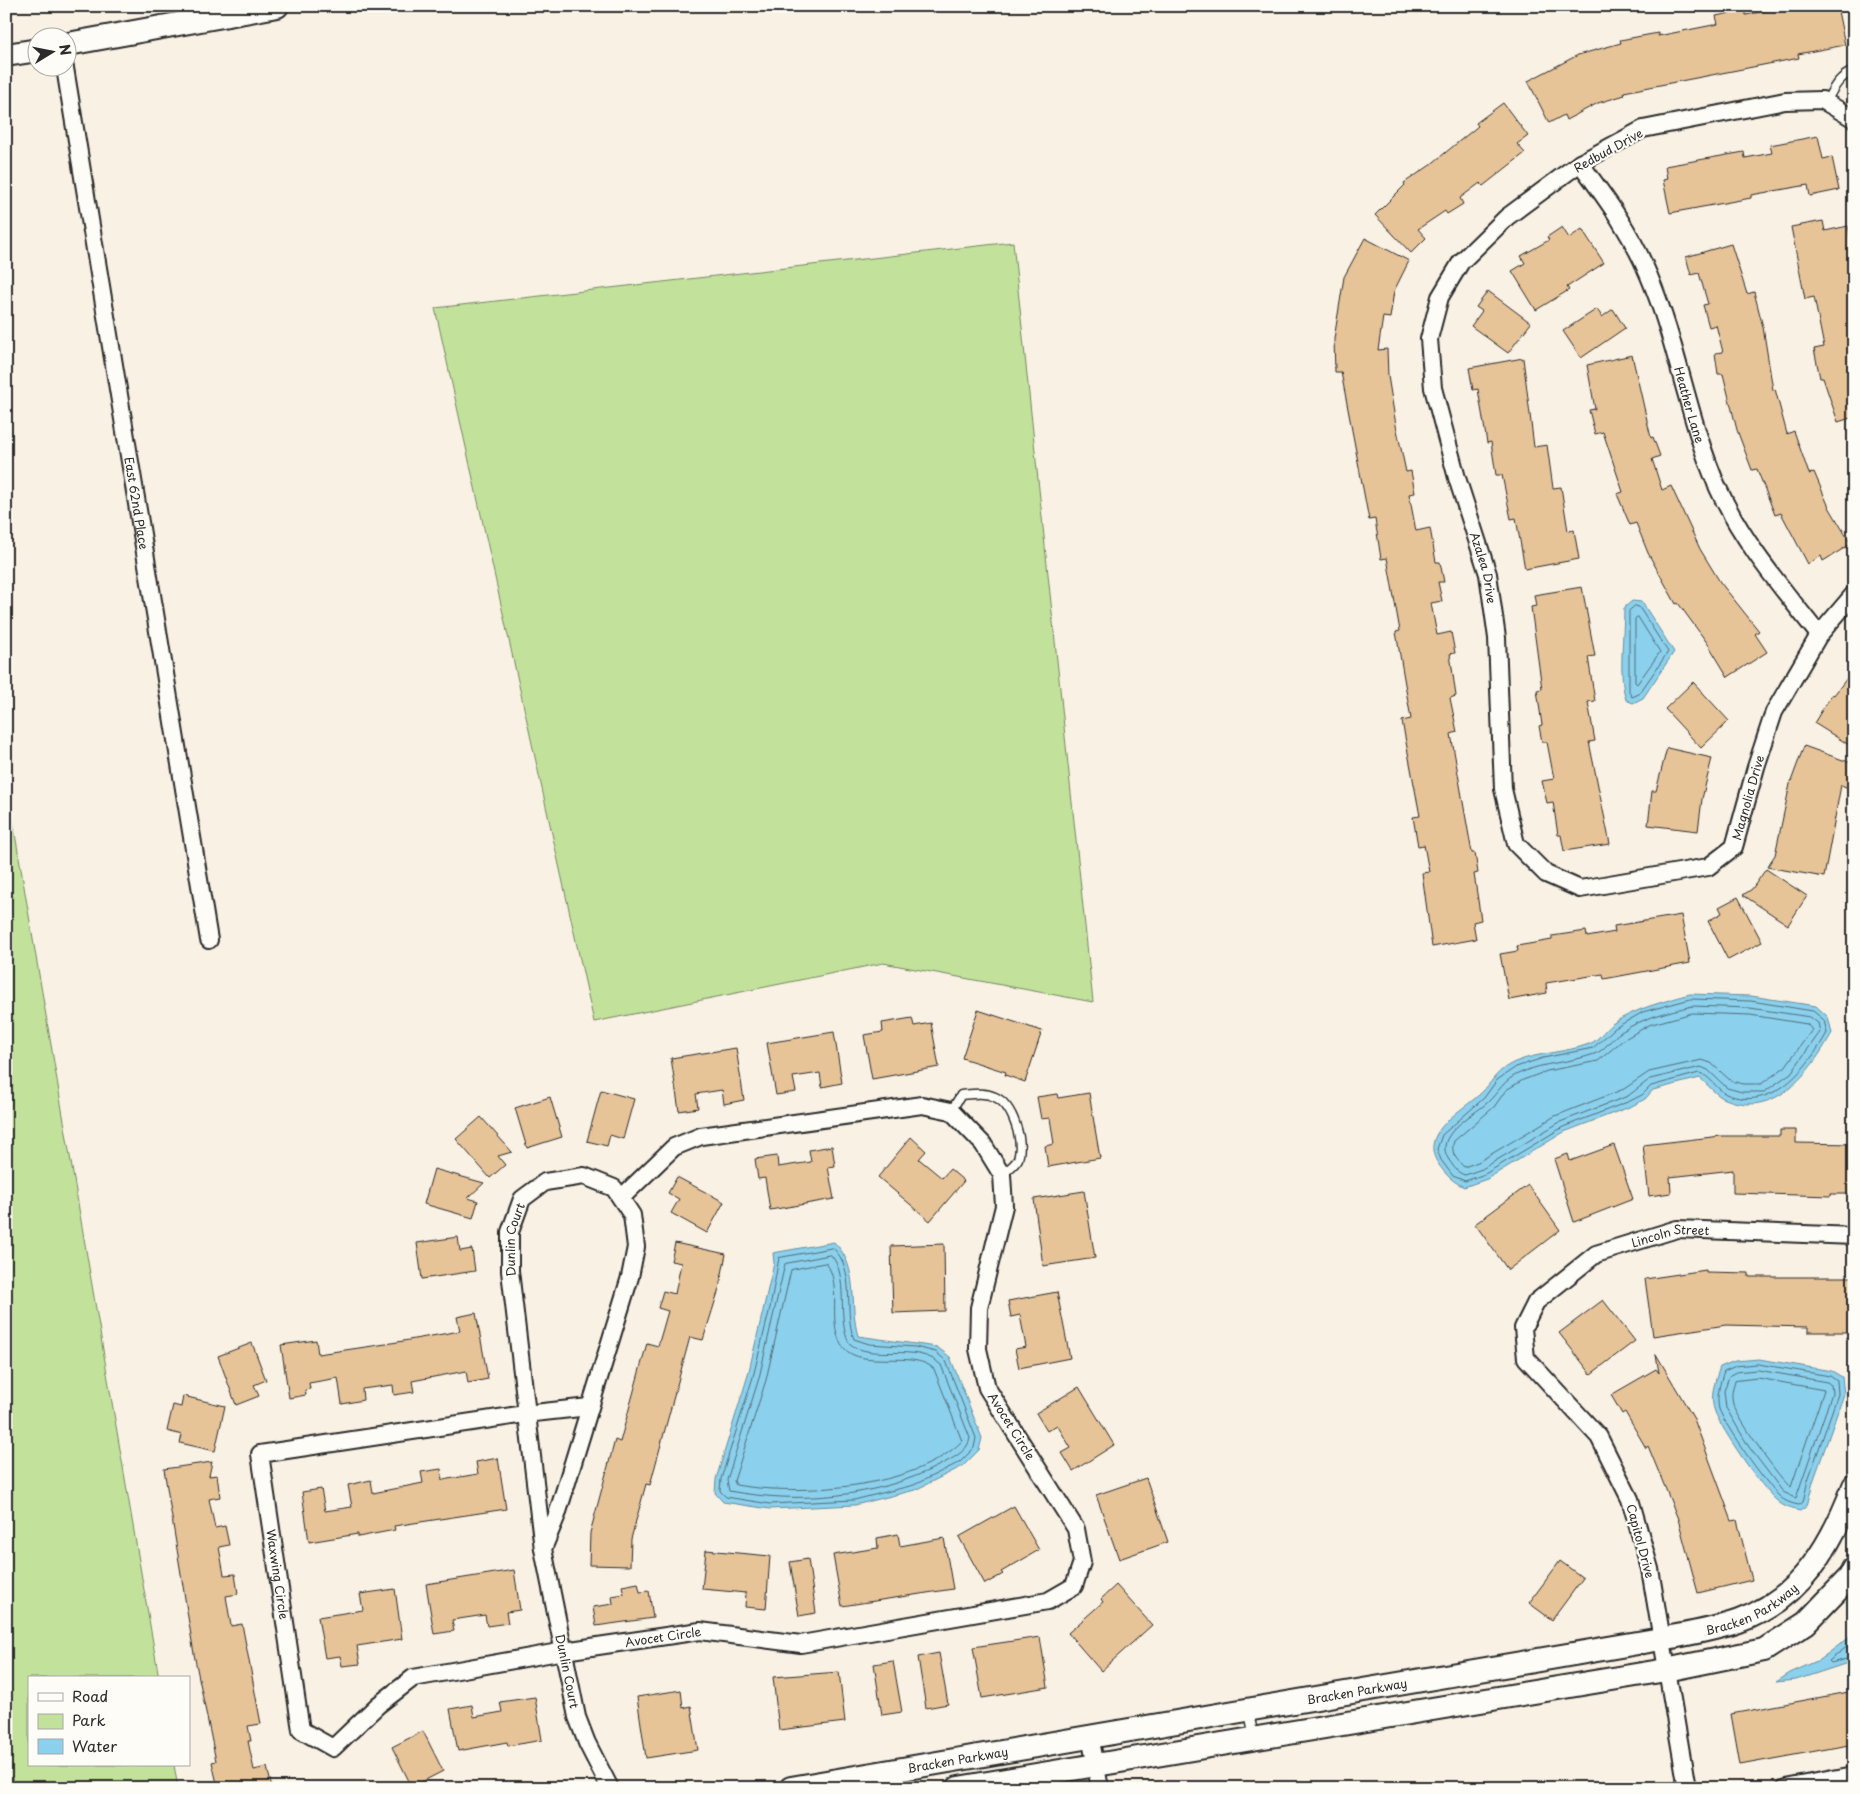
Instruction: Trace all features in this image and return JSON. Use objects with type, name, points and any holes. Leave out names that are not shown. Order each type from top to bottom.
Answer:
[{"type":"street","points":[[78,42],[277,6]]},
{"type":"street","points":[[6,55],[28,52]]},
{"type":"street","name":"East 62nd Place","points":[[67,78],[209,940]]},
{"type":"street","name":"Redbud Drive","points":[[1440,297],[1461,262],[1507,217],[1580,163],[1643,129],[1785,101],[1822,100],[1853,118]]},
{"type":"street","name":"Heather Lane","points":[[1580,163],[1626,226],[1650,276],[1670,337],[1694,427],[1719,489],[1756,555],[1819,635]]},
{"type":"street","name":"Azalea Drive","points":[[1440,297],[1429,340],[1433,388],[1457,478],[1488,574],[1497,638],[1503,789],[1516,844]]},
{"type":"street","name":"Magnolia Drive","points":[[1516,844],[1546,874],[1580,889],[1708,867],[1734,848],[1756,767],[1774,712],[1819,635],[1854,594]]},
{"type":"street","points":[[622,1198],[674,1147],[701,1136],[922,1104],[951,1111]]},
{"type":"street","name":"Avocet Circle","points":[[564,1651],[700,1631],[801,1644],[1048,1601],[1074,1586],[1082,1562],[1076,1528],[988,1388],[978,1349],[979,1308],[1004,1206],[1002,1175],[983,1144],[951,1111]]},
{"type":"street","name":"Dunlin Court","points":[[543,1549],[556,1515],[630,1278],[636,1247],[632,1215],[622,1198],[614,1188],[584,1176],[544,1182],[522,1199],[510,1232],[510,1271],[525,1414],[543,1549],[564,1651],[568,1680],[576,1717],[610,1788]]},
{"type":"street","name":"Lincoln Street","points":[[1523,1328],[1536,1302],[1596,1254],[1677,1229],[1854,1236]]},
{"type":"street","name":"Capitol Drive","points":[[1523,1328],[1526,1358],[1599,1437],[1630,1499],[1650,1569],[1687,1788]]},
{"type":"street","name":"Waxwing Circle","points":[[564,1651],[413,1678],[378,1705],[333,1748],[301,1730],[260,1454],[525,1414],[589,1407]]},
{"type":"street","name":"Bracken Parkway","points":[[791,1788],[854,1782],[1090,1736],[1661,1639],[1739,1621],[1775,1602],[1810,1571],[1849,1514],[1854,1486]]},
{"type":"street","points":[[958,1788],[1098,1777],[1254,1740],[1666,1670],[1764,1650],[1806,1623],[1850,1577],[1854,1569]]},
{"type":"street","points":[[1090,1736],[1098,1777]]},
{"type":"street","points":[[1785,1788],[1854,1775]]},
{"type":"lane","points":[[1826,102],[1845,74],[1854,71]]},
{"type":"lane","points":[[951,1111],[961,1095],[977,1093],[997,1098],[1014,1118],[1020,1140],[1017,1160],[1002,1175]]},
{"type":"lane","points":[[1249,1710],[1254,1740]]},
{"type":"green space","points":[[1013,242],[1093,1002],[883,963],[594,1022],[435,308]]},
{"type":"green space","points":[[6,781],[159,1676],[28,1676],[28,1766],[174,1766],[178,1788],[6,1788]]},
{"type":"water","points":[[1632,601],[1642,602],[1674,652],[1643,698],[1633,703],[1626,700],[1622,679],[1624,608]]},
{"type":"water","points":[[1690,994],[1751,996],[1816,1006],[1828,1017],[1832,1033],[1813,1063],[1801,1077],[1774,1098],[1758,1103],[1741,1103],[1723,1098],[1700,1078],[1653,1090],[1645,1099],[1632,1106],[1564,1132],[1487,1179],[1464,1187],[1450,1178],[1439,1165],[1434,1154],[1433,1143],[1437,1134],[1452,1116],[1479,1095],[1508,1065],[1543,1054],[1589,1044],[1621,1018],[1650,1006]]},
{"type":"water","points":[[834,1242],[842,1252],[851,1275],[855,1324],[858,1336],[937,1347],[950,1357],[982,1438],[979,1450],[963,1466],[915,1490],[855,1505],[770,1509],[723,1502],[715,1493],[716,1479],[748,1375],[774,1263],[773,1253]]},
{"type":"water","points":[[1759,1359],[1832,1371],[1842,1377],[1844,1394],[1813,1482],[1807,1506],[1800,1511],[1779,1502],[1769,1493],[1725,1432],[1713,1406],[1713,1389],[1720,1367],[1735,1361]]},
{"type":"water","points":[[1854,1634],[1854,1661],[1796,1680],[1776,1682],[1790,1673],[1819,1660]]},
{"type":"building","points":[[1787,6],[1837,6],[1845,45],[1798,54],[1799,58],[1624,92],[1625,95],[1598,103],[1566,120],[1564,115],[1549,123],[1528,81],[1578,55],[1621,43],[1620,40],[1658,33],[1658,36],[1718,24],[1716,16],[1745,10],[1746,15]]},
{"type":"building","points":[[1503,103],[1528,136],[1517,144],[1525,153],[1483,186],[1480,183],[1460,198],[1463,204],[1447,214],[1445,211],[1418,229],[1426,238],[1411,253],[1375,215],[1405,185],[1404,183],[1429,166],[1478,126],[1476,123]]},
{"type":"building","points":[[1818,136],[1823,159],[1832,157],[1839,190],[1810,196],[1808,185],[1751,195],[1751,198],[1670,213],[1663,180],[1667,179],[1665,166],[1744,152],[1745,158],[1772,153],[1770,145]]},
{"type":"building","points":[[1823,221],[1825,231],[1848,226],[1854,254],[1854,417],[1838,422],[1823,378],[1820,378],[1814,349],[1824,347],[1814,297],[1805,299],[1791,227]]},
{"type":"building","points":[[1562,227],[1569,238],[1582,229],[1604,263],[1567,287],[1569,290],[1536,310],[1512,271],[1525,263],[1521,256],[1549,240],[1547,237]]},
{"type":"building","points":[[1365,238],[1409,261],[1394,291],[1390,318],[1383,317],[1378,350],[1387,349],[1388,376],[1396,425],[1406,472],[1411,471],[1415,493],[1409,494],[1416,531],[1430,528],[1436,562],[1440,562],[1444,582],[1438,582],[1442,601],[1431,603],[1437,635],[1451,632],[1455,653],[1450,654],[1456,696],[1450,698],[1457,732],[1451,734],[1472,853],[1475,853],[1478,873],[1474,874],[1481,920],[1473,922],[1476,939],[1432,947],[1422,873],[1429,872],[1424,845],[1418,846],[1413,817],[1420,816],[1402,721],[1411,719],[1396,632],[1400,631],[1387,558],[1381,559],[1375,519],[1369,520],[1341,372],[1335,372],[1334,339],[1344,277]]},
{"type":"building","points":[[1731,244],[1747,294],[1754,292],[1763,327],[1773,390],[1775,389],[1787,434],[1794,431],[1809,474],[1814,472],[1829,507],[1851,544],[1823,561],[1821,556],[1808,564],[1781,513],[1775,515],[1757,469],[1752,470],[1737,430],[1723,374],[1718,374],[1715,353],[1723,352],[1716,325],[1709,327],[1703,305],[1708,304],[1699,273],[1691,275],[1686,257]]},
{"type":"building","points":[[1488,291],[1531,323],[1508,353],[1471,326],[1482,311],[1476,307]]},
{"type":"building","points":[[1597,309],[1602,317],[1613,309],[1625,328],[1581,358],[1563,331]]},
{"type":"building","points":[[1632,355],[1651,438],[1653,437],[1660,456],[1652,459],[1662,490],[1671,486],[1700,549],[1720,582],[1759,631],[1755,634],[1767,652],[1728,677],[1708,644],[1678,603],[1676,604],[1648,553],[1636,523],[1630,525],[1617,494],[1623,492],[1603,432],[1595,434],[1589,410],[1595,409],[1587,365]]},
{"type":"building","points":[[1523,358],[1534,447],[1547,445],[1553,488],[1561,487],[1568,531],[1574,530],[1579,559],[1525,569],[1516,518],[1511,519],[1502,475],[1496,475],[1491,442],[1487,443],[1478,389],[1473,390],[1469,368]]},
{"type":"building","points":[[1582,587],[1595,656],[1588,657],[1595,701],[1588,702],[1595,741],[1589,742],[1610,844],[1564,851],[1561,835],[1558,835],[1553,802],[1547,803],[1542,781],[1554,779],[1547,742],[1542,742],[1539,726],[1542,725],[1537,690],[1542,689],[1531,607],[1536,606],[1534,595]]},
{"type":"building","points":[[1854,669],[1854,748],[1814,723],[1832,694],[1834,695]]},
{"type":"building","points":[[1693,682],[1729,721],[1701,748],[1665,709]]},
{"type":"building","points":[[1804,746],[1854,764],[1854,781],[1851,789],[1841,785],[1824,877],[1767,867],[1775,855],[1790,784]]},
{"type":"building","points":[[1667,748],[1712,758],[1702,799],[1698,831],[1648,825],[1652,791],[1656,791]]},
{"type":"building","points":[[1766,869],[1807,896],[1788,925],[1743,895],[1752,889]]},
{"type":"building","points":[[1738,897],[1762,942],[1728,960],[1708,921],[1722,913],[1719,907]]},
{"type":"building","points":[[1681,915],[1690,963],[1604,979],[1603,974],[1546,983],[1547,993],[1509,1000],[1500,954],[1518,951],[1517,946],[1552,940],[1552,936],[1586,931],[1587,937],[1615,932],[1614,926]]},
{"type":"building","points":[[978,1010],[1042,1031],[1025,1082],[1005,1075],[1006,1072],[962,1058]]},
{"type":"building","points":[[912,1018],[914,1026],[931,1023],[939,1067],[872,1079],[864,1035],[883,1032],[882,1023]]},
{"type":"building","points":[[834,1032],[842,1083],[822,1087],[820,1073],[793,1077],[796,1092],[776,1095],[767,1043]]},
{"type":"building","points":[[736,1048],[744,1100],[724,1104],[722,1090],[696,1094],[698,1108],[679,1111],[671,1058]]},
{"type":"building","points":[[601,1090],[634,1099],[623,1139],[610,1135],[607,1146],[587,1141]]},
{"type":"building","points":[[1089,1093],[1100,1158],[1048,1167],[1045,1146],[1054,1144],[1050,1118],[1041,1119],[1037,1097],[1057,1094],[1058,1098]]},
{"type":"building","points":[[550,1097],[562,1137],[527,1148],[515,1108]]},
{"type":"building","points":[[481,1117],[512,1152],[498,1156],[505,1165],[490,1178],[456,1139]]},
{"type":"building","points":[[1780,1130],[1796,1130],[1796,1143],[1854,1144],[1854,1194],[1831,1194],[1831,1196],[1733,1193],[1733,1170],[1670,1177],[1671,1193],[1649,1196],[1643,1145],[1721,1136],[1780,1136]]},
{"type":"building","points":[[911,1137],[926,1151],[919,1159],[942,1178],[950,1169],[964,1181],[930,1221],[878,1177]]},
{"type":"building","points":[[1614,1145],[1633,1199],[1574,1222],[1554,1159],[1568,1154],[1570,1161]]},
{"type":"building","points":[[832,1146],[835,1166],[828,1167],[834,1199],[770,1210],[765,1178],[758,1179],[755,1159],[777,1156],[778,1167],[811,1162],[809,1150]]},
{"type":"building","points":[[434,1169],[484,1183],[468,1198],[478,1201],[473,1218],[424,1204]]},
{"type":"building","points":[[677,1177],[724,1202],[707,1233],[671,1213],[679,1199],[668,1193]]},
{"type":"building","points":[[1528,1185],[1560,1230],[1508,1270],[1475,1224]]},
{"type":"building","points":[[1084,1191],[1095,1258],[1043,1266],[1034,1199]]},
{"type":"building","points":[[458,1237],[460,1251],[472,1249],[475,1271],[422,1279],[417,1243]]},
{"type":"building","points":[[675,1243],[726,1254],[719,1289],[703,1340],[690,1337],[650,1485],[646,1484],[631,1539],[630,1566],[589,1565],[590,1533],[615,1440],[620,1442],[647,1343],[658,1346],[668,1311],[658,1308],[663,1291],[675,1294],[681,1263],[671,1261]]},
{"type":"building","points":[[944,1244],[945,1311],[893,1313],[891,1246]]},
{"type":"building","points":[[1706,1270],[1706,1272],[1749,1273],[1749,1277],[1854,1277],[1854,1332],[1808,1332],[1808,1327],[1726,1325],[1653,1336],[1645,1279]]},
{"type":"building","points":[[1057,1292],[1070,1358],[1019,1368],[1015,1349],[1026,1347],[1020,1315],[1011,1317],[1008,1301]]},
{"type":"building","points":[[1603,1300],[1635,1341],[1591,1374],[1559,1333]]},
{"type":"building","points":[[476,1313],[488,1379],[468,1383],[466,1371],[412,1381],[414,1392],[394,1395],[393,1385],[362,1389],[363,1400],[342,1404],[338,1378],[309,1383],[310,1389],[305,1390],[306,1395],[289,1398],[281,1345],[316,1340],[318,1354],[386,1344],[460,1331],[457,1317]]},
{"type":"building","points":[[252,1343],[266,1380],[254,1385],[259,1396],[236,1405],[218,1356]]},
{"type":"building","points":[[1656,1354],[1694,1419],[1732,1521],[1737,1520],[1752,1580],[1698,1593],[1678,1519],[1648,1446],[1646,1448],[1625,1412],[1622,1414],[1611,1395],[1656,1369],[1659,1373]]},
{"type":"building","points":[[1079,1387],[1114,1445],[1073,1471],[1062,1453],[1071,1448],[1057,1425],[1047,1431],[1036,1413]]},
{"type":"building","points":[[183,1396],[225,1406],[215,1451],[180,1443],[182,1435],[167,1431],[173,1405],[181,1407]]},
{"type":"building","points":[[498,1458],[506,1509],[394,1526],[395,1530],[358,1537],[358,1534],[309,1542],[302,1492],[321,1489],[325,1511],[352,1507],[348,1485],[371,1480],[373,1493],[423,1483],[421,1472],[441,1469],[442,1480],[478,1474],[476,1462]]},
{"type":"building","points":[[212,1462],[209,1476],[217,1475],[220,1497],[209,1499],[215,1528],[225,1526],[229,1545],[219,1547],[224,1575],[235,1574],[238,1594],[226,1596],[231,1626],[242,1624],[261,1724],[248,1726],[251,1741],[248,1741],[254,1770],[267,1767],[272,1788],[218,1788],[212,1762],[216,1761],[194,1654],[164,1469]]},
{"type":"building","points":[[1146,1478],[1168,1542],[1119,1559],[1096,1495]]},
{"type":"building","points":[[1014,1506],[1039,1550],[1001,1572],[1003,1574],[985,1584],[959,1537]]},
{"type":"building","points":[[898,1534],[900,1546],[944,1538],[953,1589],[842,1606],[833,1555],[878,1548],[877,1538]]},
{"type":"building","points":[[706,1550],[770,1556],[766,1609],[745,1607],[746,1593],[702,1589]]},
{"type":"building","points":[[808,1559],[816,1613],[799,1616],[790,1562]]},
{"type":"building","points":[[1560,1561],[1583,1578],[1552,1620],[1529,1603]]},
{"type":"building","points":[[514,1570],[520,1610],[506,1612],[508,1623],[487,1626],[485,1615],[452,1620],[454,1631],[434,1634],[426,1584]]},
{"type":"building","points":[[638,1583],[640,1592],[649,1591],[653,1618],[596,1626],[593,1607],[613,1604],[612,1596],[624,1594],[622,1586]]},
{"type":"building","points":[[1116,1585],[1152,1625],[1101,1671],[1068,1633],[1103,1602],[1101,1599]]},
{"type":"building","points":[[395,1589],[402,1639],[357,1646],[360,1664],[342,1666],[340,1656],[325,1658],[318,1617],[363,1610],[360,1594]]},
{"type":"building","points":[[1040,1637],[1048,1687],[982,1698],[973,1647]]},
{"type":"building","points":[[939,1653],[948,1704],[926,1708],[918,1657]]},
{"type":"building","points":[[893,1661],[902,1712],[882,1715],[874,1664]]},
{"type":"building","points":[[839,1672],[845,1722],[779,1730],[773,1677]]},
{"type":"building","points":[[681,1690],[683,1708],[691,1706],[698,1750],[646,1758],[637,1697]]},
{"type":"building","points":[[1854,1691],[1854,1744],[1740,1765],[1731,1714]]},
{"type":"building","points":[[535,1697],[542,1740],[508,1746],[507,1742],[458,1751],[450,1709],[472,1705],[474,1717],[502,1712],[500,1702]]},
{"type":"building","points":[[423,1731],[443,1771],[412,1787],[392,1747]]}]
